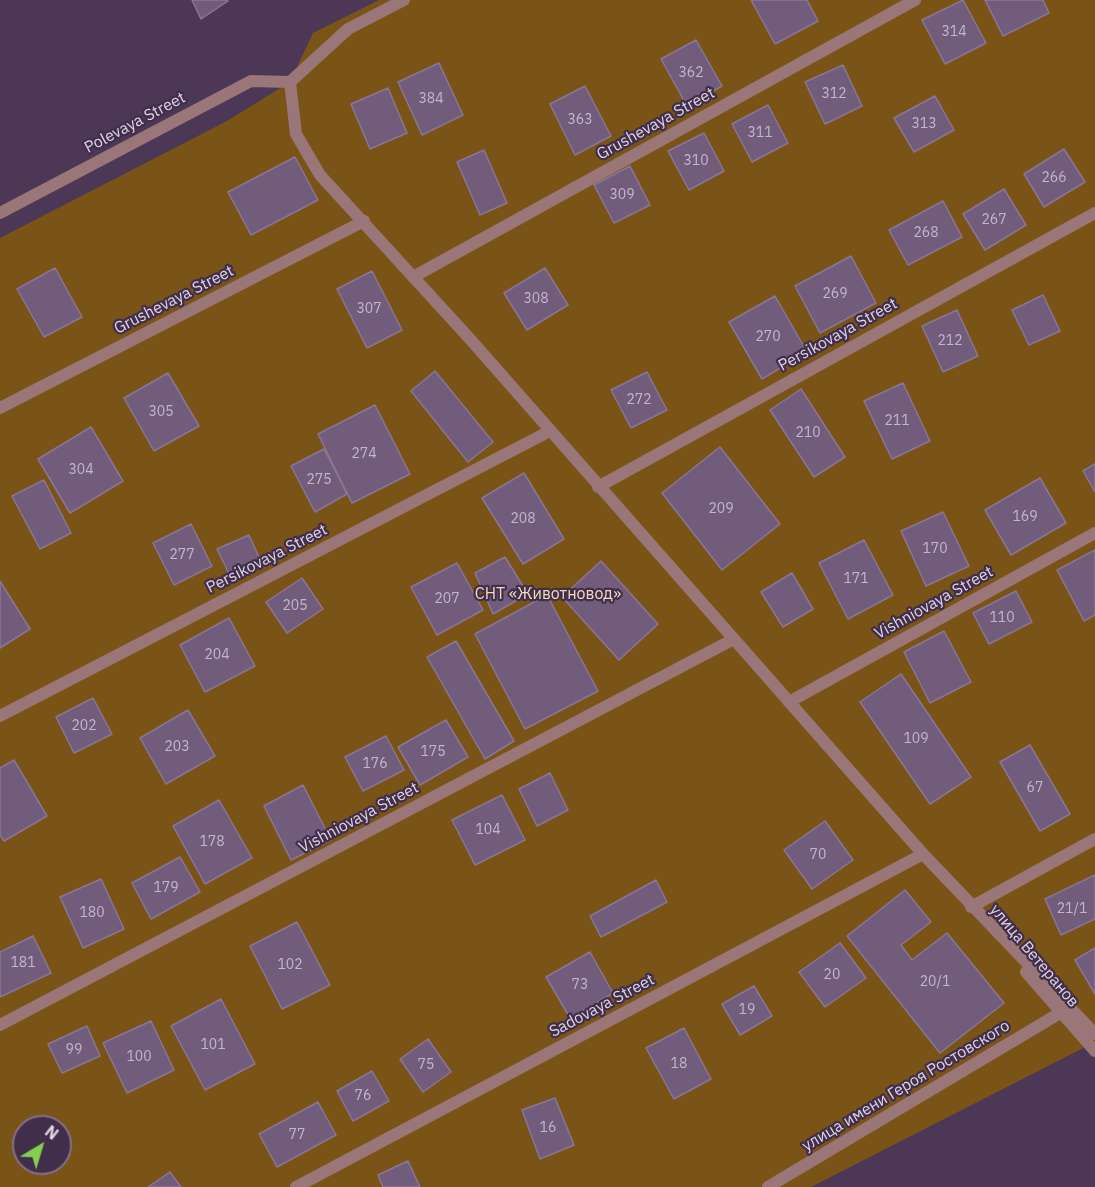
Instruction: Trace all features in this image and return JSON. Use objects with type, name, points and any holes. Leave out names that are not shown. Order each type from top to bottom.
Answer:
[{"type":"street","points":[[404,0],[348,29],[290,82],[296,134],[320,175],[364,221],[732,640],[971,907],[1095,839]]},
{"type":"street","name":"Grushevaya Street","points":[[413,277],[915,0]]},
{"type":"street","name":"Polevaya Street","points":[[0,213],[251,81],[290,82]]},
{"type":"street","name":"Persikovaya Street","points":[[598,487],[1095,213]]},
{"type":"street","name":"Grushevaya Street","points":[[0,408],[364,221]]},
{"type":"street","name":"Persikovaya Street","points":[[0,716],[550,431]]},
{"type":"street","name":"Vishniovaya Street","points":[[789,702],[1095,532]]},
{"type":"street","name":"Vishniovaya Street","points":[[0,1025],[732,640]]},
{"type":"street","name":"Sadovaya Street","points":[[296,1187],[922,854]]},
{"type":"street","name":"улица Ветеранов","points":[[971,907],[1095,1051]]},
{"type":"street","name":"улица Ветеранов","points":[[971,907],[1095,1034]]},
{"type":"street","name":"улица имени Героя Ростовского","points":[[768,1187],[1060,1013]]},
{"type":"green space","name":"СНТ «Животновод»","points":[[379,0],[1095,0],[1095,1042],[811,1187],[0,1187],[0,238],[227,121],[290,82],[313,33]]},
{"type":"building","points":[[192,0],[227,0],[228,1],[201,19]]},
{"type":"building","points":[[751,0],[807,0],[818,21],[775,44]]},
{"type":"building","points":[[963,0],[986,43],[945,64],[922,20]]},
{"type":"building","points":[[985,0],[1043,0],[1049,13],[1003,36]]},
{"type":"building","points":[[696,40],[722,86],[687,106],[661,59]]},
{"type":"building","points":[[439,63],[463,115],[422,135],[398,82]]},
{"type":"building","points":[[843,65],[862,106],[825,124],[805,82]]},
{"type":"building","points":[[585,86],[611,136],[575,155],[550,104]]},
{"type":"building","points":[[388,88],[407,133],[370,149],[351,104]]},
{"type":"building","points":[[935,96],[954,130],[914,152],[894,118]]},
{"type":"building","points":[[768,105],[788,143],[752,162],[732,124]]},
{"type":"building","points":[[704,133],[724,171],[689,190],[668,151]]},
{"type":"building","points":[[1064,149],[1085,182],[1044,207],[1024,174]]},
{"type":"building","points":[[484,150],[507,203],[480,215],[457,162]]},
{"type":"building","points":[[295,157],[318,200],[251,235],[228,192]]},
{"type":"building","points":[[630,166],[650,205],[614,223],[594,185]]},
{"type":"building","points":[[1004,189],[1026,225],[985,250],[963,214]]},
{"type":"building","points":[[943,201],[962,237],[908,265],[889,230]]},
{"type":"building","points":[[851,256],[876,303],[820,333],[795,286]]},
{"type":"building","points":[[55,268],[82,317],[44,337],[17,289]]},
{"type":"building","points":[[545,268],[568,305],[527,330],[504,293]]},
{"type":"building","points":[[372,271],[402,330],[367,348],[337,289]]},
{"type":"building","points":[[1043,295],[1060,331],[1029,345],[1012,310]]},
{"type":"building","points":[[775,296],[807,352],[762,379],[729,322]]},
{"type":"building","points":[[957,310],[978,356],[943,372],[922,326]]},
{"type":"building","points":[[435,371],[493,442],[468,462],[411,391]]},
{"type":"building","points":[[647,372],[667,410],[631,428],[611,390]]},
{"type":"building","points":[[168,373],[199,426],[154,451],[124,398]]},
{"type":"building","points":[[903,383],[930,441],[892,459],[864,401]]},
{"type":"building","points":[[801,389],[845,457],[814,477],[770,410]]},
{"type":"building","points":[[375,405],[410,474],[352,503],[318,434]]},
{"type":"building","points":[[91,427],[123,481],[70,513],[38,459]]},
{"type":"building","points":[[720,447],[780,524],[722,570],[662,493]]},
{"type":"building","points":[[324,449],[347,494],[315,512],[291,466]]},
{"type":"building","points":[[1095,464],[1095,492],[1083,471]]},
{"type":"building","points":[[524,473],[564,539],[523,564],[482,498]]},
{"type":"building","points":[[1040,478],[1066,523],[1011,555],[985,510]]},
{"type":"building","points":[[44,480],[71,533],[40,549],[12,496]]},
{"type":"building","points":[[943,512],[969,566],[926,586],[901,531]]},
{"type":"building","points":[[191,524],[212,566],[174,585],[153,543]]},
{"type":"building","points":[[249,535],[263,566],[232,580],[217,549]]},
{"type":"building","points":[[864,540],[893,595],[848,619],[819,563]]},
{"type":"building","points":[[1095,550],[1095,615],[1084,621],[1057,570]]},
{"type":"building","points":[[505,557],[528,594],[493,614],[475,573]]},
{"type":"building","points":[[601,561],[658,624],[619,660],[562,597]]},
{"type":"building","points":[[457,563],[483,610],[437,635],[411,587]]},
{"type":"building","points":[[792,573],[813,609],[783,627],[761,592]]},
{"type":"building","points":[[302,578],[323,609],[287,633],[266,602]]},
{"type":"building","points":[[0,581],[30,629],[0,648]]},
{"type":"building","points":[[1016,591],[1032,622],[989,644],[973,613]]},
{"type":"building","points":[[547,595],[598,691],[525,729],[475,634]]},
{"type":"building","points":[[229,618],[255,666],[205,692],[180,645]]},
{"type":"building","points":[[944,631],[971,682],[930,703],[904,652]]},
{"type":"building","points":[[456,641],[514,741],[485,759],[427,657]]},
{"type":"building","points":[[901,674],[971,777],[930,804],[860,702]]},
{"type":"building","points":[[93,698],[112,734],[74,753],[56,717]]},
{"type":"building","points":[[188,710],[215,756],[166,784],[140,738]]},
{"type":"building","points":[[446,720],[468,757],[420,785],[398,747]]},
{"type":"building","points":[[386,736],[404,770],[363,791],[345,757]]},
{"type":"building","points":[[1030,745],[1070,814],[1040,831],[1000,762]]},
{"type":"building","points":[[14,760],[47,816],[4,841],[0,835],[0,768]]},
{"type":"building","points":[[550,773],[568,810],[537,826],[519,789]]},
{"type":"building","points":[[303,785],[331,840],[291,860],[264,806]]},
{"type":"building","points":[[502,795],[525,840],[475,865],[452,820]]},
{"type":"building","points":[[219,800],[252,858],[205,884],[173,826]]},
{"type":"building","points":[[825,821],[853,860],[812,889],[784,850]]},
{"type":"building","points":[[180,857],[200,892],[151,919],[132,883]]},
{"type":"building","points":[[1095,875],[1095,919],[1061,935],[1045,899]]},
{"type":"building","points":[[101,879],[124,929],[83,948],[60,897]]},
{"type":"building","points":[[656,880],[667,902],[601,937],[590,916]]},
{"type":"building","points":[[905,890],[931,922],[901,945],[912,960],[947,933],[1004,1003],[940,1053],[847,936]]},
{"type":"building","points":[[297,922],[330,985],[282,1009],[250,946]]},
{"type":"building","points":[[33,936],[51,973],[0,997],[0,952]]},
{"type":"building","points":[[840,943],[866,978],[825,1007],[799,972]]},
{"type":"building","points":[[1095,948],[1095,994],[1075,960]]},
{"type":"building","points":[[590,952],[613,993],[570,1018],[546,977]]},
{"type":"building","points":[[754,986],[772,1016],[740,1035],[722,1004]]},
{"type":"building","points":[[221,999],[255,1064],[205,1090],[171,1026]]},
{"type":"building","points":[[151,1021],[174,1070],[127,1093],[103,1043]]},
{"type":"building","points":[[87,1026],[100,1056],[62,1073],[48,1044]]},
{"type":"building","points":[[684,1028],[711,1079],[674,1099],[646,1048]]},
{"type":"building","points":[[428,1039],[451,1072],[423,1092],[400,1059]]},
{"type":"building","points":[[372,1071],[389,1101],[353,1121],[337,1091]]},
{"type":"building","points":[[555,1098],[574,1145],[540,1159],[522,1110]]},
{"type":"building","points":[[318,1102],[336,1135],[277,1167],[259,1134]]},
{"type":"building","points":[[408,1161],[420,1187],[383,1187],[378,1175]]},
{"type":"building","points":[[170,1172],[181,1187],[148,1187]]}]
